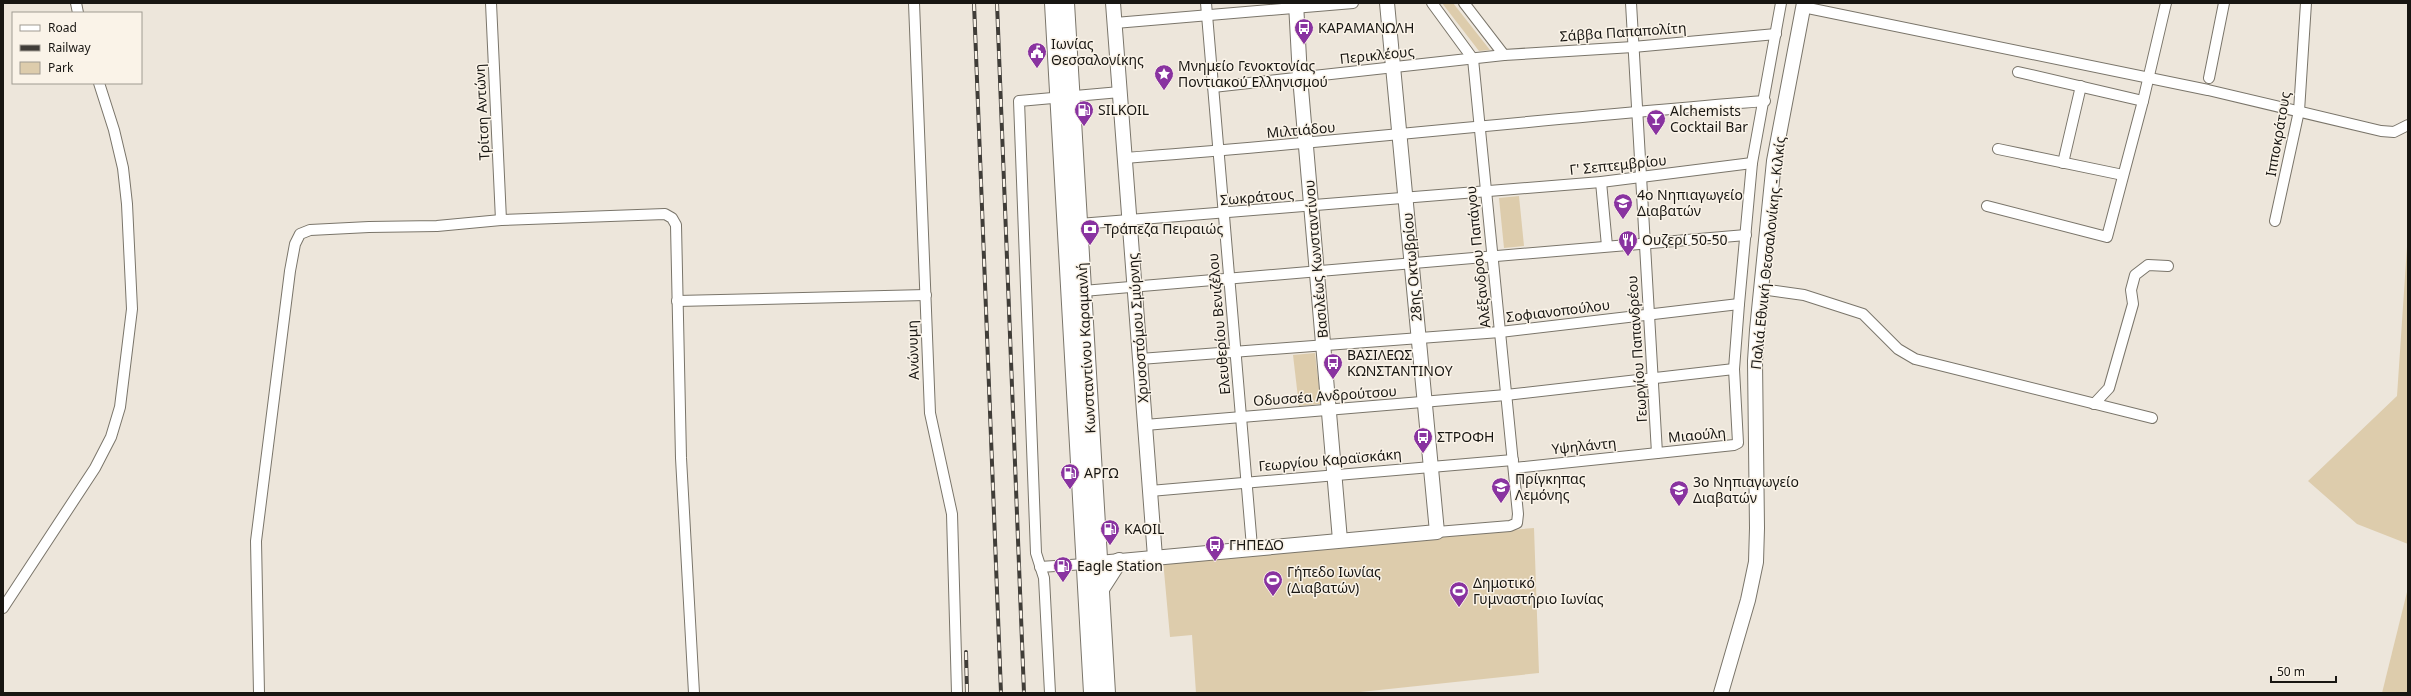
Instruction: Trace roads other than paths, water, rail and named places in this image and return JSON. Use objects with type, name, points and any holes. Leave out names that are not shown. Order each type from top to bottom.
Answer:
[{"type":"main road","name":"Κωνσταντίνου Καραμανλή","points":[[1053,3],[1079,224],[1092,563],[1092,693]]},
{"type":"main road","name":"Κωνσταντίνου Καραμανλή","points":[[1066,3],[1065,97],[1092,563],[1101,589],[1107,693]]},
{"type":"main road","points":[[1101,589],[1119,561]]},
{"type":"street","name":"Τρίτση Αντώνη","points":[[491,3],[501,220]]},
{"type":"street","name":"Ανώνυμη","points":[[914,3],[930,413],[952,514],[957,693]]},
{"type":"street","name":"Χρυσοστόμου Σμύρνης","points":[[1113,3],[1155,557]]},
{"type":"street","name":"Ελευθερίου Βενιζέλου","points":[[1206,3],[1252,547]]},
{"type":"street","points":[[1115,23],[1296,5],[1353,3]]},
{"type":"street","name":"28ης Οκτωβρίου","points":[[1387,3],[1431,465],[1436,532]]},
{"type":"street","points":[[1432,3],[1473,58]]},
{"type":"street","points":[[1464,3],[1504,55]]},
{"type":"street","name":"Γεωργίου Παπανδρέου","points":[[1631,3],[1636,111],[1657,453]]},
{"type":"street","points":[[1734,369],[1752,163],[1781,3]]},
{"type":"street","points":[[1987,206],[2107,237],[2143,101],[2147,78],[2166,3]]},
{"type":"street","points":[[2209,78],[2224,3]]},
{"type":"street","name":"Ιπποκράτους","points":[[2275,221],[2299,111],[2306,3]]},
{"type":"street","name":"Βασιλέως Κωνσταντίνου","points":[[1296,5],[1300,77],[1316,271],[1330,409],[1340,540]]},
{"type":"street","points":[[1804,5],[2299,111],[2381,131],[2394,132],[2408,125]]},
{"type":"street","name":"Παλιά Εθνική Θεσσαλονίκης - Κιλκίς","points":[[1721,693],[1748,600],[1756,562],[1755,361],[1761,289],[1774,161],[1804,5]]},
{"type":"street","name":"Σάββα Παπαπολίτη","points":[[1473,58],[1633,47],[1776,34]]},
{"type":"street","name":"Περικλέους","points":[[1213,87],[1473,58]]},
{"type":"street","name":"Αλέξανδρου Παπάγου","points":[[1436,532],[1502,527],[1515,524],[1518,520],[1473,58]]},
{"type":"street","points":[[2018,72],[2143,101]]},
{"type":"street","points":[[3,608],[95,468],[111,437],[121,399],[132,309],[127,204],[123,168],[114,130],[99,84]]},
{"type":"street","points":[[2063,163],[2081,86]]},
{"type":"street","points":[[1050,693],[1044,578],[1036,553],[1019,101],[1120,92]]},
{"type":"street","name":"Μιλτιάδου","points":[[1125,158],[1306,144],[1636,111],[1764,101]]},
{"type":"street","points":[[1998,149],[2123,175]]},
{"type":"street","name":"Γ' Σεπτεμβρίου","points":[[1486,190],[1601,182],[1752,163]]},
{"type":"street","points":[[1601,182],[1607,246]]},
{"type":"street","name":"Σωκράτους","points":[[1079,224],[1130,222],[1486,190]]},
{"type":"street","points":[[259,693],[256,541],[282,329],[295,244],[300,234],[310,230],[437,226],[501,220],[664,214],[672,218],[676,225],[681,458],[694,693]]},
{"type":"street","points":[[1082,291],[1229,280],[1492,255],[1746,235]]},
{"type":"street","points":[[2094,404],[2109,388],[2133,304],[2131,290],[2135,274],[2148,265],[2168,266]]},
{"type":"street","points":[[1761,289],[1804,295],[1863,314],[1906,356],[1915,360],[2152,418]]},
{"type":"street","points":[[677,301],[926,295]]},
{"type":"street","name":"Σοφιανοπούλου","points":[[1140,359],[1500,332],[1648,313],[1739,304]]},
{"type":"street","name":"Οδυσσέα Ανδρούτσου","points":[[1145,425],[1330,409],[1425,403],[1734,369]]},
{"type":"street","name":"Μιαούλη","points":[[1657,453],[1734,445],[1738,443],[1734,369]]},
{"type":"street","name":"Υψηλάντη","points":[[1513,464],[1657,453]]},
{"type":"street","name":"Γεωργίου Καραϊσκάκη","points":[[1150,491],[1431,465],[1513,464]]},
{"type":"street","points":[[1040,567],[1119,561],[1252,547],[1436,532]]},
{"type":"railway","points":[[974,3],[1001,693]]},
{"type":"railway","points":[[997,3],[1024,693]]},
{"type":"railway","points":[[966,652],[967,693]]},
{"type":"place","name":"ΚΑΡΑΜΑΝΩΛΗ","points":[[1304,45]]},
{"type":"place","name":"Ιωνίας Θεσσαλονίκης","points":[[1037,69]]},
{"type":"place","name":"Μνημείο Γενοκτονίας Ποντιακού Ελληνισμού","points":[[1164,91]]},
{"type":"place","name":"SILKOIL","points":[[1084,127]]},
{"type":"place","name":"Alchemists Cocktail Bar","points":[[1656,136]]},
{"type":"place","name":"4ο Νηπιαγωγείο Διαβατών","points":[[1623,220]]},
{"type":"place","name":"Τράπεζα Πειραιώς","points":[[1090,246]]},
{"type":"place","name":"Ουζερί 50-50","points":[[1628,257]]},
{"type":"place","name":"ΒΑΣΙΛΕΩΣ ΚΩΝΣΤΑΝΤΙΝΟΥ","points":[[1333,380]]},
{"type":"place","name":"ΣΤΡΟΦΗ","points":[[1423,454]]},
{"type":"place","name":"ΑΡΓΩ","points":[[1070,490]]},
{"type":"place","name":"Πρίγκηπας Λεμόνης","points":[[1501,504]]},
{"type":"place","name":"3ο Νηπιαγωγείο Διαβατών","points":[[1679,507]]},
{"type":"place","name":"KAOIL","points":[[1110,546]]},
{"type":"place","name":"ΓΗΠΕΔΟ","points":[[1215,562]]},
{"type":"place","name":"Eagle Station","points":[[1063,583]]},
{"type":"place","name":"Γήπεδο Ιωνίας (Διαβατών)","points":[[1273,597]]},
{"type":"place","name":"Δημοτικό Γυμναστήριο Ιωνίας","points":[[1459,608]]}]
